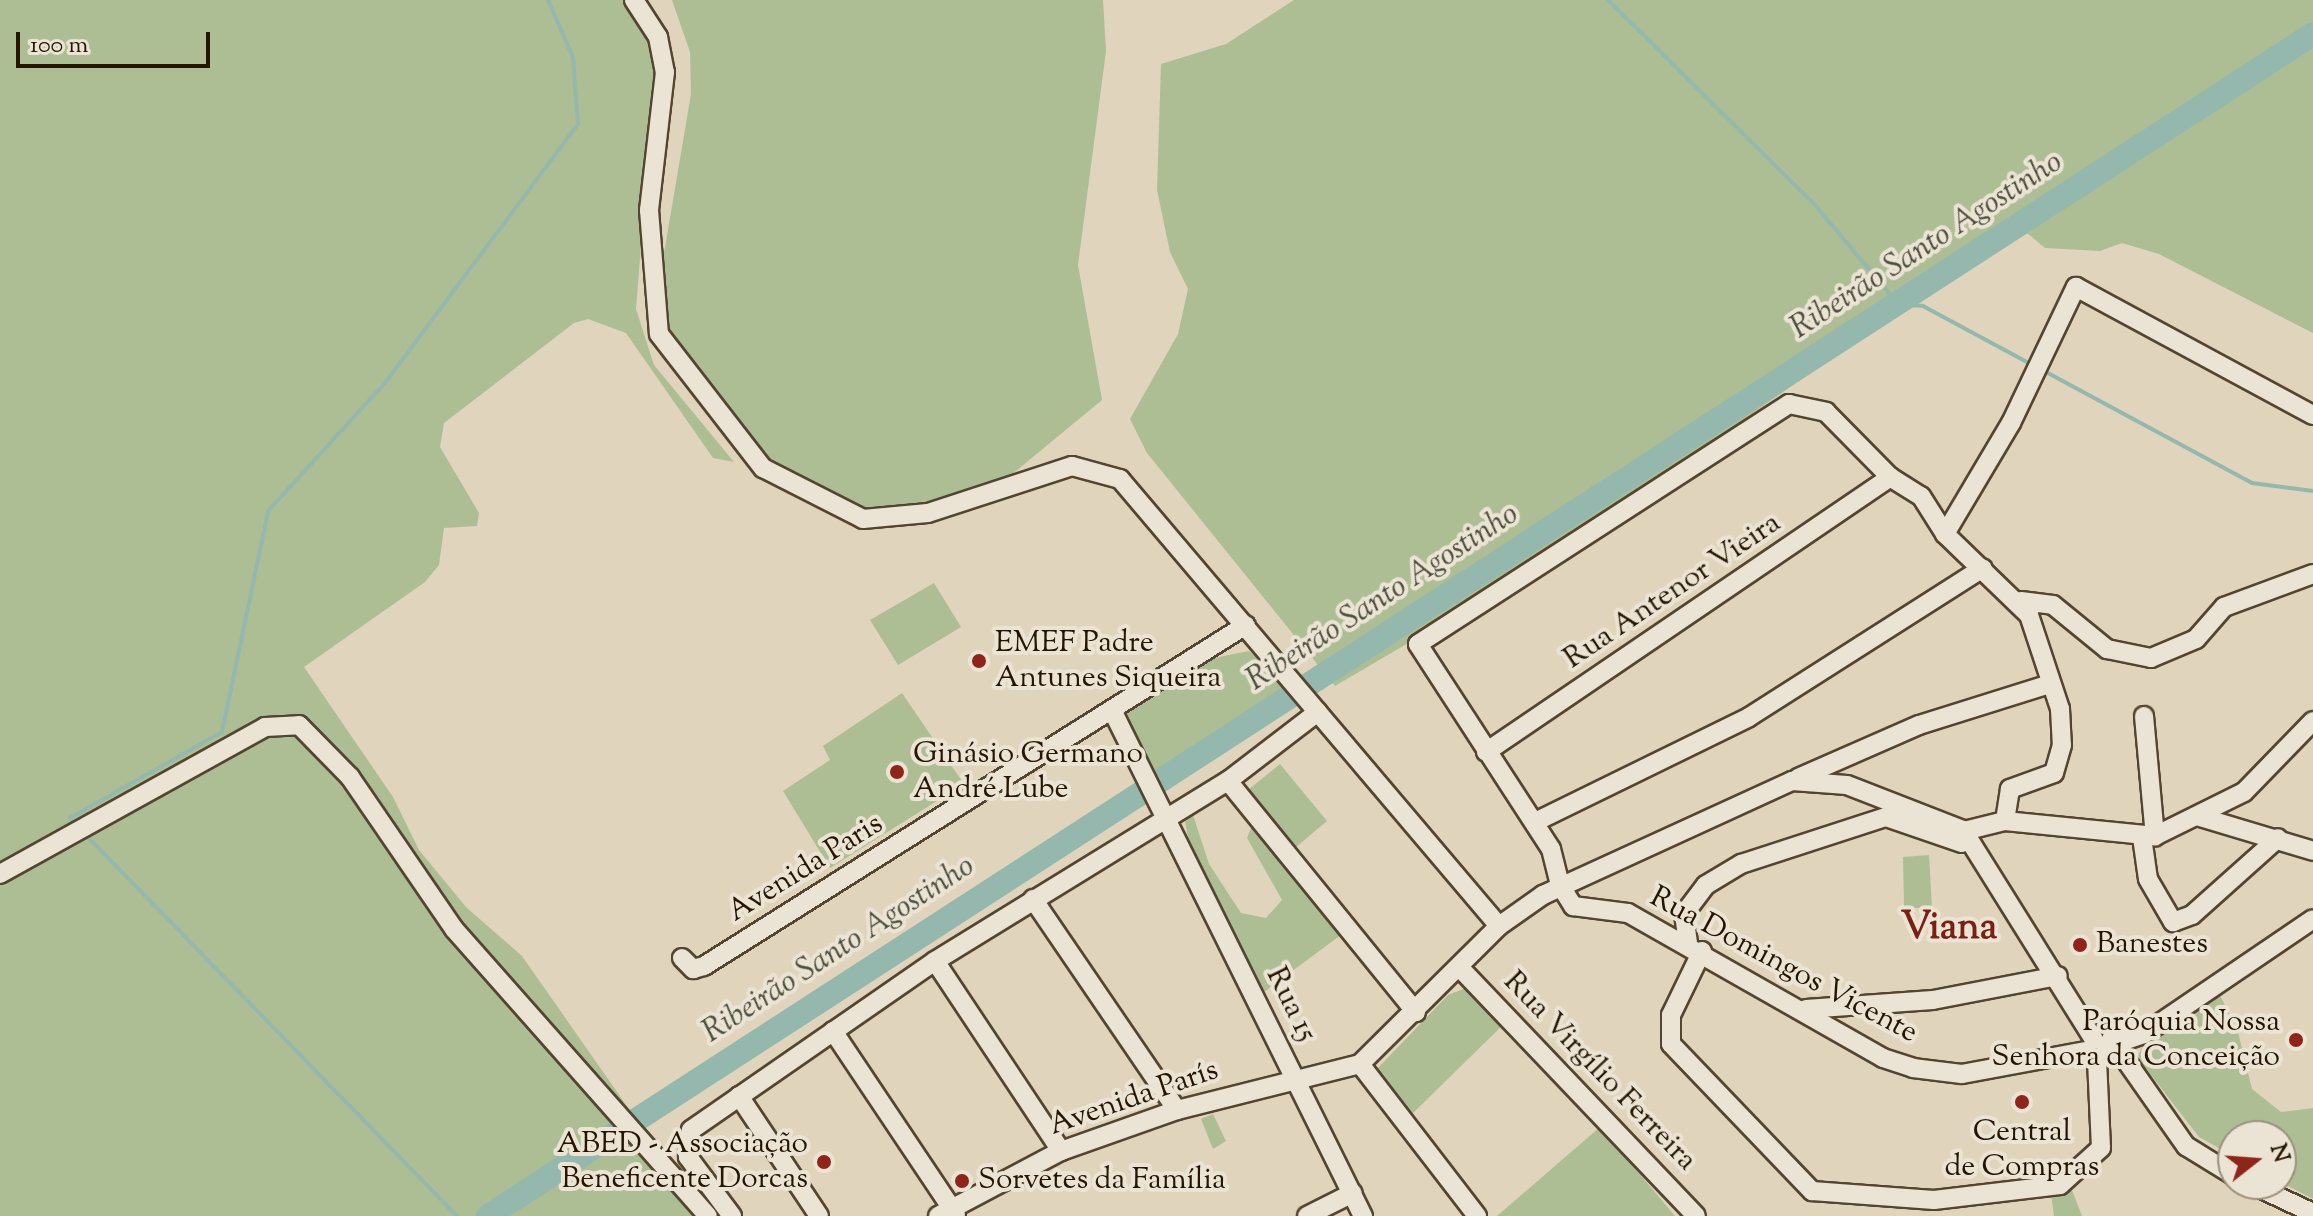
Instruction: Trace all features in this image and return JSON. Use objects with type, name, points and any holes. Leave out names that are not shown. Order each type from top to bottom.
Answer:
[{"type":"street","points":[[634,0],[658,37],[665,72],[649,210],[659,334],[763,468],[863,519],[928,513],[1056,470],[1091,467],[1132,487],[1499,926]]},
{"type":"street","points":[[1945,534],[2011,423],[2076,287],[2313,415]]},
{"type":"street","points":[[1560,885],[1560,865],[1535,822],[1486,752],[1418,644],[1789,404],[1826,412],[1890,477],[1921,496],[1945,534],[2021,601],[2062,725],[2058,768],[2014,783],[2005,821]]},
{"type":"street","name":"Rua Antenor Vieira","points":[[1486,752],[1890,477]]},
{"type":"street","points":[[1535,822],[1749,717],[1983,568]]},
{"type":"street","points":[[2021,601],[2053,605],[2107,649],[2151,658],[2196,639],[2224,607],[2313,574]]},
{"type":"street","name":"Avenida Paris","points":[[682,958],[693,969],[704,966],[1246,625]]},
{"type":"street","points":[[1477,1216],[1360,1064],[1416,1012],[1499,926],[1560,885],[1919,725],[2050,684]]},
{"type":"street","points":[[732,1216],[686,1148],[691,1130],[935,961],[1228,781],[1314,706]]},
{"type":"street","name":"Rua 15","points":[[1112,710],[1155,799],[1168,817],[1363,1216]]},
{"type":"street","points":[[2144,716],[2148,879],[2173,922],[2192,915],[2278,838]]},
{"type":"street","points":[[2101,1049],[2101,1148],[2060,1185],[1934,1200],[1812,1191],[1671,1044],[1671,1015],[1695,947],[1684,914],[1729,869],[1886,817],[1957,833],[2005,821],[2148,836],[2200,817],[2254,784],[2313,721]]},
{"type":"street","points":[[0,874],[265,727],[299,725],[350,777],[454,929],[708,1216]]},
{"type":"street","points":[[1228,781],[1416,1012]]},
{"type":"street","points":[[1792,781],[1847,785],[1957,833],[1996,876],[2081,1009],[2101,1049],[2148,1092],[2186,1146],[2217,1165]]},
{"type":"street","points":[[2200,817],[2313,851]]},
{"type":"street","name":"Rua Domingos Vicente","points":[[1560,885],[1573,906],[1610,906],[1695,947],[1806,1009],[1883,1058],[1942,1074],[2101,1049]]},
{"type":"street","points":[[1033,899],[1177,1110]]},
{"type":"street","points":[[2101,1049],[2313,919]]},
{"type":"street","points":[[935,961],[1061,1151]]},
{"type":"street","name":"Rua Virgílio Ferreira","points":[[1460,968],[1696,1216]]},
{"type":"street","points":[[1806,1009],[1933,1000],[2058,976]]},
{"type":"street","points":[[833,1031],[948,1213]]},
{"type":"street","name":"Avenida París","points":[[948,1213],[1061,1151],[1177,1110],[1360,1064]]},
{"type":"street","points":[[739,1096],[819,1216]]},
{"type":"street","points":[[1307,1216],[1353,1193]]},
{"type":"street","points":[[2285,1200],[2313,1213]]},
{"type":"green space","points":[[0,0],[625,0],[646,25],[656,58],[636,309],[654,365],[734,462],[713,458],[626,333],[588,319],[574,323],[444,423],[440,447],[479,513],[477,526],[444,528],[439,565],[425,582],[304,667],[393,797],[419,850],[466,907],[522,956],[629,1109],[721,1216],[0,1216]]},
{"type":"green space","points":[[672,0],[1103,0],[1106,51],[1078,265],[1102,400],[1010,476],[933,508],[906,514],[865,507],[786,479],[693,377],[665,321],[660,277],[691,94],[690,52]]},
{"type":"green space","points":[[1294,0],[2313,0],[2313,333],[2159,254],[2122,243],[2100,251],[2045,248],[2027,233],[1997,242],[1512,582],[1335,686],[1147,453],[1130,419],[1178,334],[1188,289],[1170,252],[1157,190],[1161,64],[1226,44]]},
{"type":"green space","points":[[934,583],[961,627],[898,665],[870,620]]},
{"type":"green space","points":[[1249,651],[1297,693],[1154,781],[1124,708],[1209,659]]},
{"type":"green space","name":"Ginásio Germano André Lube","points":[[902,693],[964,784],[830,868],[783,791],[830,760],[823,746]]},
{"type":"green space","points":[[1280,764],[1327,821],[1295,848],[1248,790]]},
{"type":"green space","points":[[1193,815],[1209,864],[1241,913],[1266,918],[1282,900],[1247,838],[1256,816],[1349,929],[1264,992],[1190,846],[1185,822]]},
{"type":"green space","points":[[1929,855],[1932,908],[1904,908],[1903,857]]},
{"type":"green space","points":[[1471,986],[1507,1021],[1412,1114],[1377,1069],[1448,995]]},
{"type":"green space","points":[[2218,992],[2237,1028],[2252,1089],[2281,1112],[2313,1108],[2313,1199],[2297,1190],[2297,1120],[2217,1120],[2217,1147],[2199,1137],[2137,1057],[2145,1042]]},
{"type":"green space","points":[[1213,1114],[1226,1141],[1213,1149],[1201,1119]]},
{"type":"green space","points":[[1600,1127],[1675,1216],[1497,1216]]},
{"type":"green space","points":[[2070,1185],[2082,1216],[2054,1216],[2051,1194]]},
{"type":"waterway","points":[[77,826],[70,818],[222,732],[268,511],[385,383],[578,124],[573,57],[548,0]]},
{"type":"waterway","points":[[1608,0],[1815,205],[1899,305],[1923,306],[2027,362]]},
{"type":"waterway","name":"Ribeirão Santo Agostinho","points":[[488,1216],[2313,34]]},
{"type":"waterway","points":[[2046,372],[2252,483],[2313,491]]},
{"type":"waterway","points":[[83,832],[457,1216]]},
{"type":"place","name":"EMEF Padre Antunes Siqueira","points":[[979,661]]},
{"type":"place","name":"Ginásio Germano André Lube","points":[[897,772]]},
{"type":"place","name":"Banestes","points":[[2080,945]]},
{"type":"place","name":"Paróquia Nossa Senhora da Conceição","points":[[2296,1040]]},
{"type":"place","name":"Central de Compras","points":[[2022,1102]]},
{"type":"place","name":"ABED - Associação Beneficente Dorcas","points":[[824,1162]]},
{"type":"place","name":"Sorvetes da Família","points":[[962,1181]]},
{"type":"district","name":"Viana","points":[[1949,930]]}]
